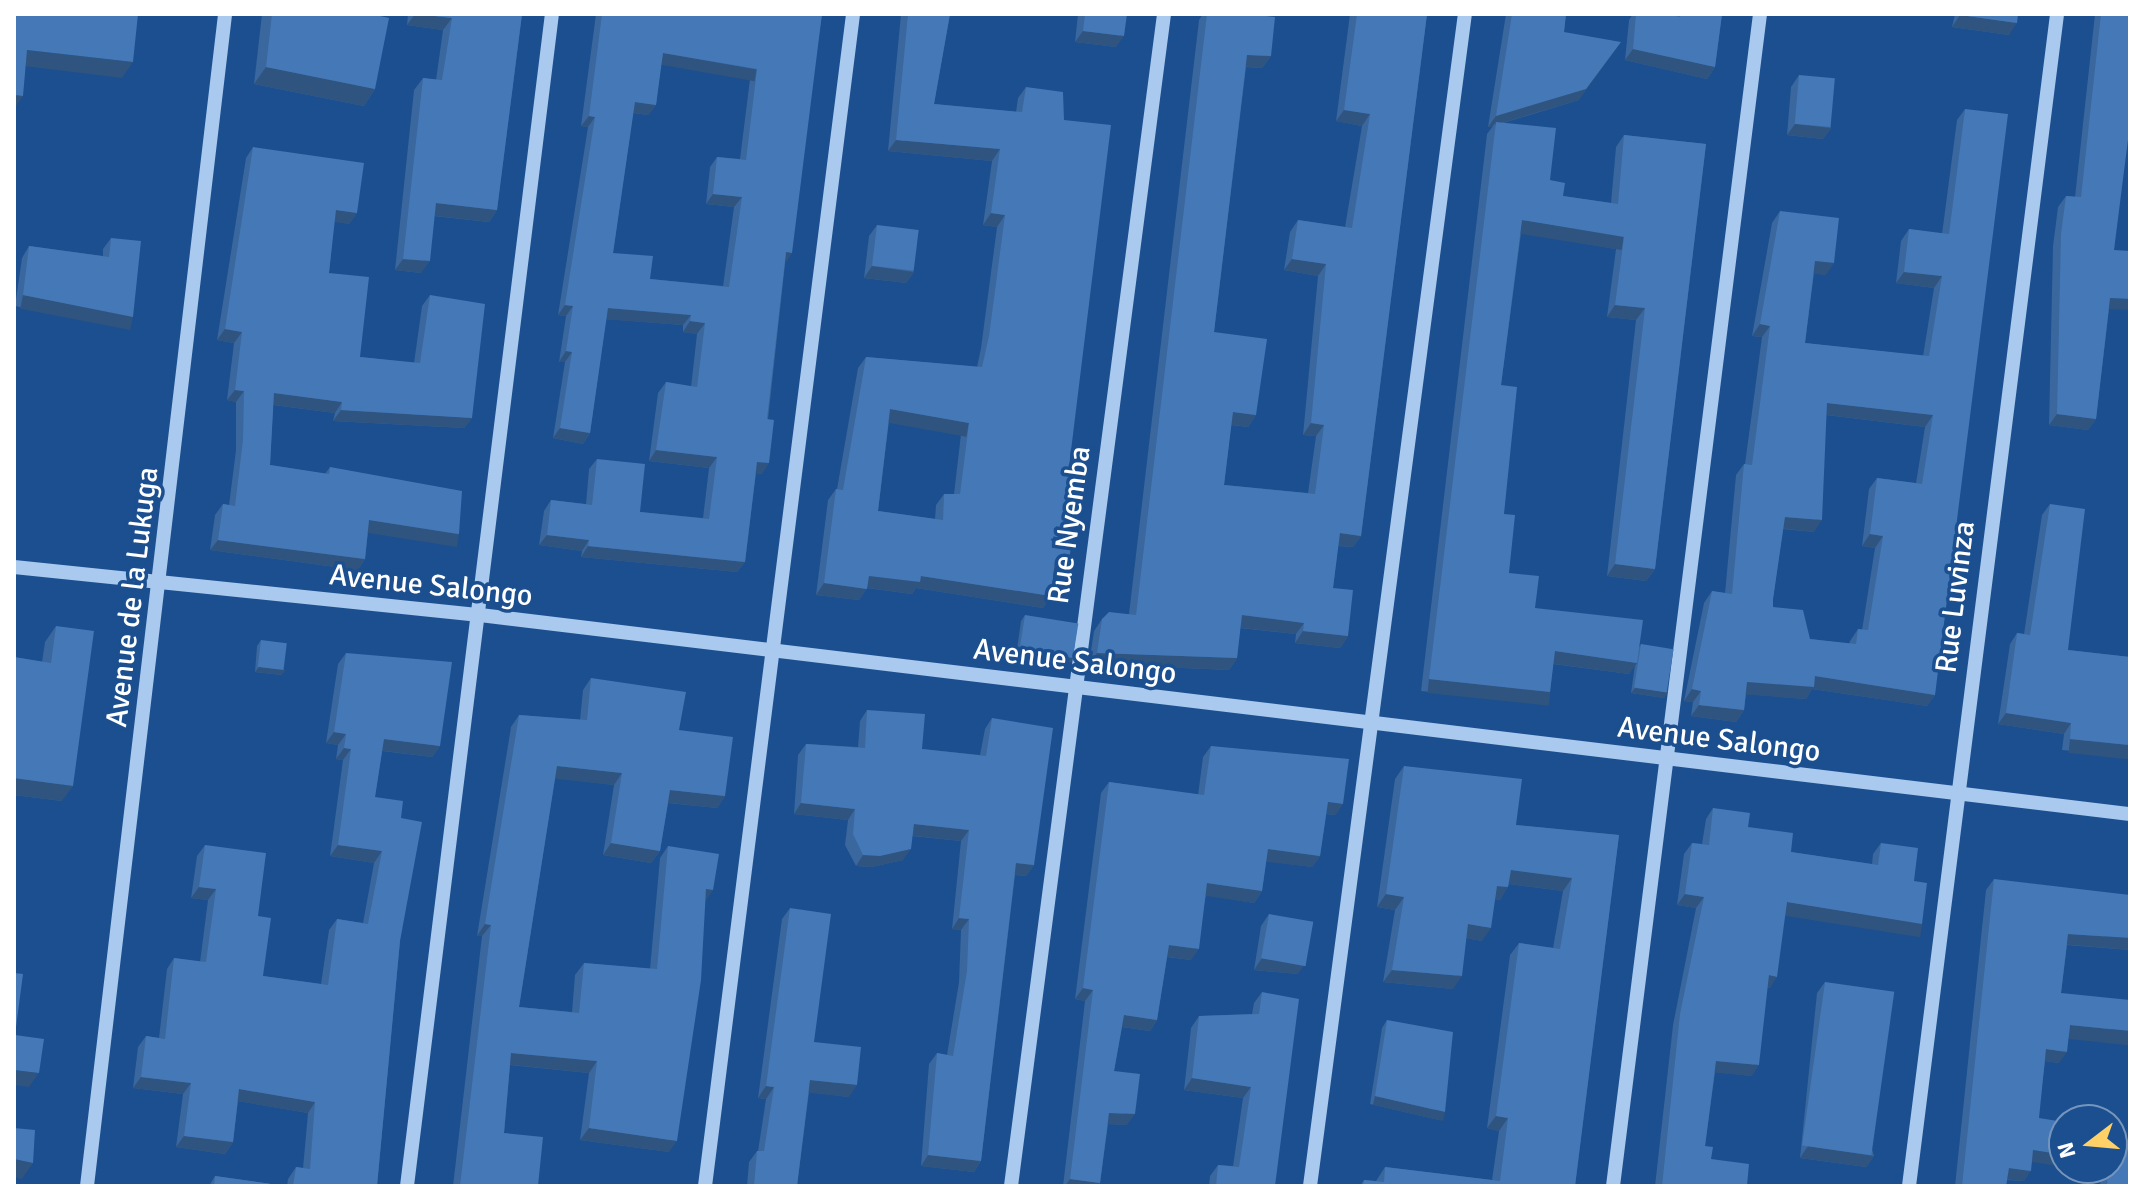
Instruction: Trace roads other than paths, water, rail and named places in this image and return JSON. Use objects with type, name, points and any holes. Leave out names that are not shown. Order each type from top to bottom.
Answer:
[{"type":"street","name":"Avenue de la Lukuga","points":[[87,1186],[161,587],[225,14]]},
{"type":"street","points":[[407,1186],[552,14]]},
{"type":"street","points":[[705,1186],[853,14]]},
{"type":"street","name":"Rue Nyemba","points":[[1011,1186],[1164,14]]},
{"type":"street","points":[[1310,1186],[1367,724],[1465,14]]},
{"type":"street","points":[[1613,1186],[1760,14]]},
{"type":"street","name":"Rue Luvinza","points":[[1909,1186],[2057,14]]},
{"type":"street","name":"Avenue Salongo","points":[[14,567],[161,587],[480,615],[774,656],[1075,687],[1956,798],[2130,814]]}]
